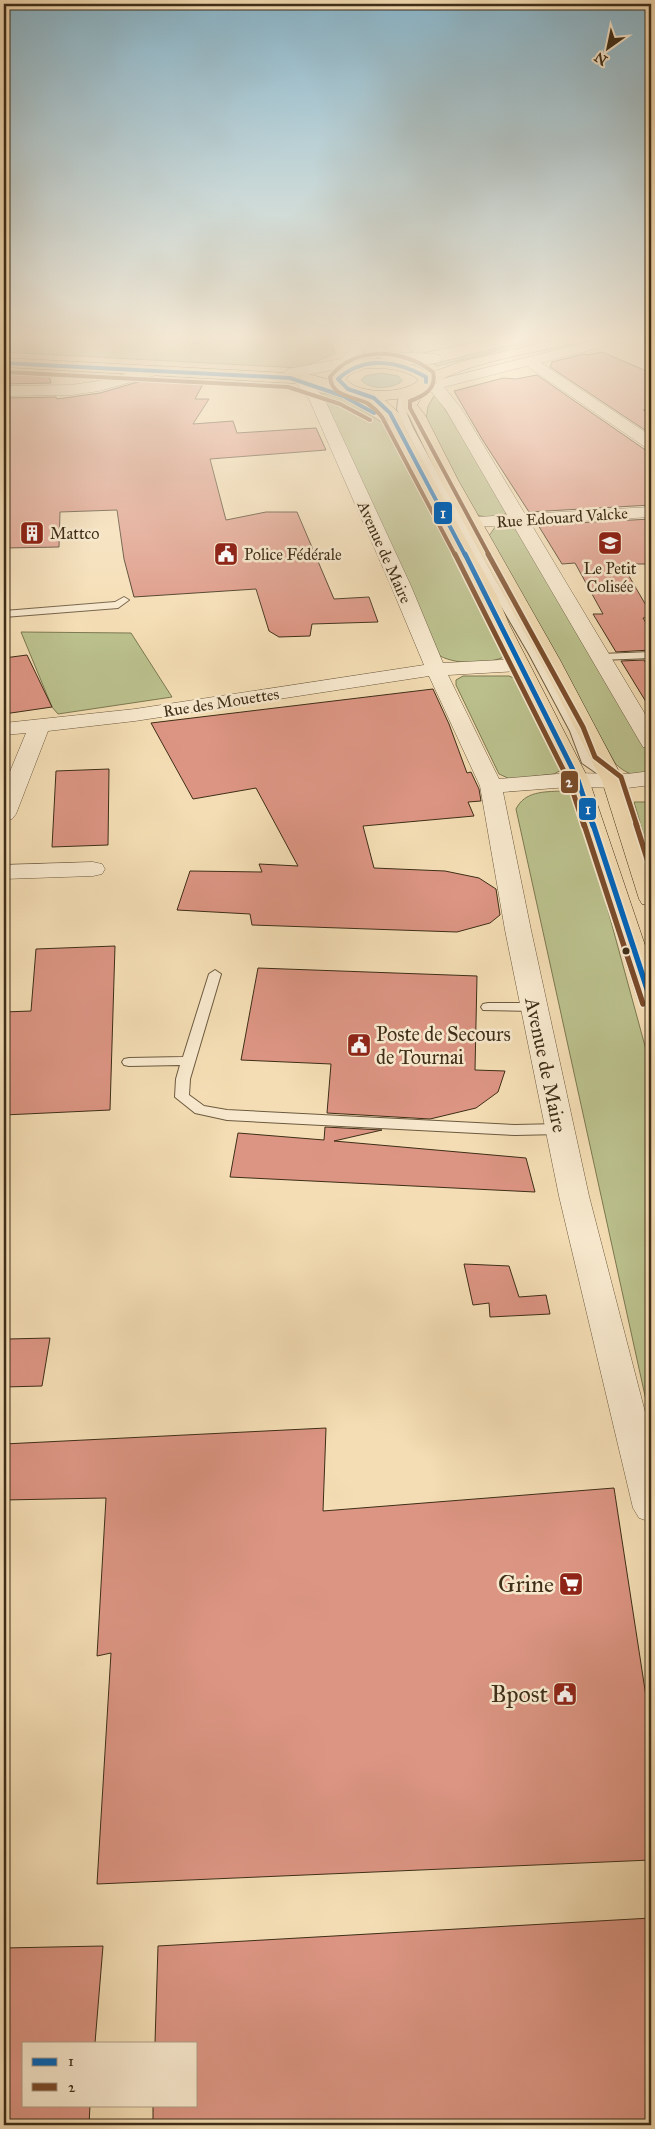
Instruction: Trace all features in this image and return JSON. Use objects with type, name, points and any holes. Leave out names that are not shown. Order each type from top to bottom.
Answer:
[{"type":"main road","points":[[402,438],[486,596],[578,780],[651,1001]]},
{"type":"main road","points":[[429,438],[472,522],[550,660],[614,781],[651,899]]},
{"type":"street","name":"Avenue de Maire","points":[[334,438],[438,669],[442,684],[491,786],[534,1007],[574,1196],[647,1466],[651,1508]]},
{"type":"street","points":[[471,438],[651,742]]},
{"type":"street","name":"Rue Edouard Valcke","points":[[472,522],[651,512]]},
{"type":"street","points":[[438,669],[520,665]]},
{"type":"street","name":"Rue des Mouettes","points":[[4,730],[135,715],[438,669]]},
{"type":"street","points":[[4,814],[39,727]]},
{"type":"street","points":[[491,786],[578,780],[614,781],[651,778]]},
{"type":"street","points":[[4,872],[93,869]]},
{"type":"lane","points":[[415,438],[489,577],[534,654],[575,731],[588,763],[614,781]]},
{"type":"lane","points":[[4,614],[118,605],[124,600]]},
{"type":"lane","points":[[601,658],[651,655]]},
{"type":"lane","points":[[215,974],[183,1079],[182,1097],[200,1110],[226,1115],[515,1130],[560,1129]]},
{"type":"lane","points":[[488,1007],[534,1007]]},
{"type":"lane","points":[[129,1062],[188,1061]]},
{"type":"green space","points":[[341,438],[394,438],[506,652],[506,656],[499,659],[473,663],[455,661],[440,656]]},
{"type":"green space","points":[[436,438],[463,438],[508,512],[492,517],[476,514]]},
{"type":"green space","points":[[506,524],[515,528],[651,752],[651,773],[646,775],[632,774],[623,770],[615,763],[489,536],[495,527]]},
{"type":"green space","points":[[21,632],[131,633],[172,697],[58,714],[52,707]]},
{"type":"green space","points":[[463,676],[509,676],[516,679],[565,765],[563,769],[554,774],[510,779],[499,774],[456,685],[456,680]]},
{"type":"green space","points":[[561,791],[577,797],[651,1068],[651,1423],[516,809],[524,799],[530,796],[542,792]]},
{"type":"green space","points":[[634,802],[651,802],[651,860]]},
{"type":"building","points":[[4,438],[321,438],[326,450],[210,459],[226,520],[266,512],[297,512],[334,599],[369,597],[378,622],[312,624],[310,636],[279,637],[269,631],[256,589],[134,597],[124,559],[117,510],[60,512],[59,547],[4,548]]},
{"type":"building","points":[[629,438],[644,449],[651,450],[651,505],[529,512],[482,439]]},
{"type":"building","points":[[651,519],[651,564],[622,564],[651,614],[651,617],[643,618],[651,631],[651,650],[616,652],[593,614],[603,614],[575,563],[562,564],[538,525]]},
{"type":"building","points":[[27,655],[52,707],[4,714],[4,658]]},
{"type":"building","points":[[644,660],[651,672],[651,710],[621,661]]},
{"type":"building","points":[[433,689],[449,724],[467,773],[471,772],[479,789],[481,801],[468,802],[474,816],[363,826],[374,868],[445,871],[479,878],[496,889],[500,915],[490,923],[457,932],[252,925],[250,914],[177,910],[190,871],[262,872],[259,864],[298,866],[256,788],[193,799],[151,723]]},
{"type":"building","points":[[109,769],[108,845],[52,847],[56,771]]},
{"type":"building","points":[[115,946],[110,1110],[4,1115],[4,1012],[31,1011],[36,949]]},
{"type":"building","name":"Poste de Secours de Tournai","points":[[258,968],[477,976],[475,1070],[505,1071],[498,1092],[476,1108],[430,1119],[327,1113],[331,1064],[241,1060]]},
{"type":"building","points":[[325,1127],[382,1130],[334,1141],[526,1158],[535,1192],[230,1177],[238,1133],[324,1140]]},
{"type":"building","points":[[464,1264],[509,1266],[519,1297],[546,1295],[550,1314],[490,1317],[489,1303],[473,1305]]},
{"type":"building","points":[[50,1338],[42,1386],[4,1387],[4,1363],[8,1339]]},
{"type":"building","points":[[326,1428],[323,1511],[614,1488],[651,1729],[651,1860],[97,1884],[111,1653],[97,1656],[106,1498],[4,1500],[4,1444]]},
{"type":"building","points":[[651,1918],[651,2125],[153,2125],[153,2106],[198,2106],[198,2042],[155,2042],[158,1946]]},
{"type":"building","points":[[103,1946],[95,2042],[22,2042],[22,2106],[90,2106],[89,2125],[4,2125],[4,1948]]},
{"type":"transit line","name":"2","points":[[394,438],[479,600],[492,630],[570,783],[643,1004]]},
{"type":"transit line","name":"1","points":[[403,438],[487,596],[500,626],[578,780],[651,1001]]},
{"type":"transit line","name":"2","points":[[425,438],[583,727],[595,757],[621,777],[651,871]]},
{"type":"place","name":"Mattco","points":[[32,533]]},
{"type":"place","name":"Le Petit Colisée","points":[[610,543]]},
{"type":"place","name":"Police Fédérale","points":[[226,554]]},
{"type":"place","name":"Poste de Secours de Tournai","points":[[359,1045]]},
{"type":"place","name":"Grine","points":[[571,1584]]},
{"type":"place","name":"Bpost","points":[[565,1694]]}]
